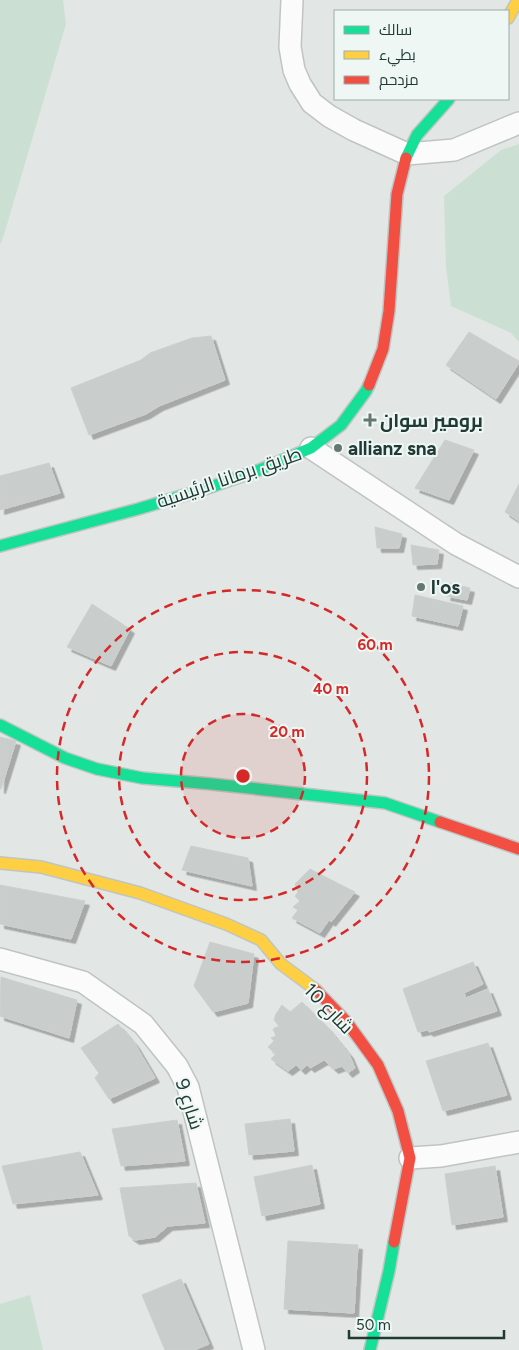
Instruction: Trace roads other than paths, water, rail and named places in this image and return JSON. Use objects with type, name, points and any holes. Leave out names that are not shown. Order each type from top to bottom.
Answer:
[{"type":"main road","points":[[509,16],[518,0]]},
{"type":"main road","name":"طريق برمانا الرئيسية","points":[[0,546],[138,509],[262,469],[310,448],[341,425],[366,391],[383,349],[389,311],[397,194],[407,154],[417,135],[448,100]]},
{"type":"main road","points":[[0,725],[65,758],[97,769],[142,778],[385,803],[519,849]]},
{"type":"main road","name":"شارع 10","points":[[0,863],[41,867],[140,893],[226,924],[261,940],[281,964],[320,993],[346,1021],[378,1065],[398,1111],[410,1158],[389,1271],[370,1350]]},
{"type":"street","points":[[292,0],[290,47],[294,70],[300,84],[312,103],[329,116],[354,130],[407,154],[454,150],[519,123]]},
{"type":"street","points":[[310,448],[456,544],[519,577]]},
{"type":"street","name":"شارع 9","points":[[0,959],[83,982],[143,1024],[177,1066],[188,1087],[254,1350]]},
{"type":"street","points":[[410,1158],[441,1156],[519,1142]]},
{"type":"place","name":"برومير سوان","points":[[370,420]]},
{"type":"place","name":"allianz sna","points":[[338,448]]},
{"type":"place","name":"l'os","points":[[421,587]]}]
